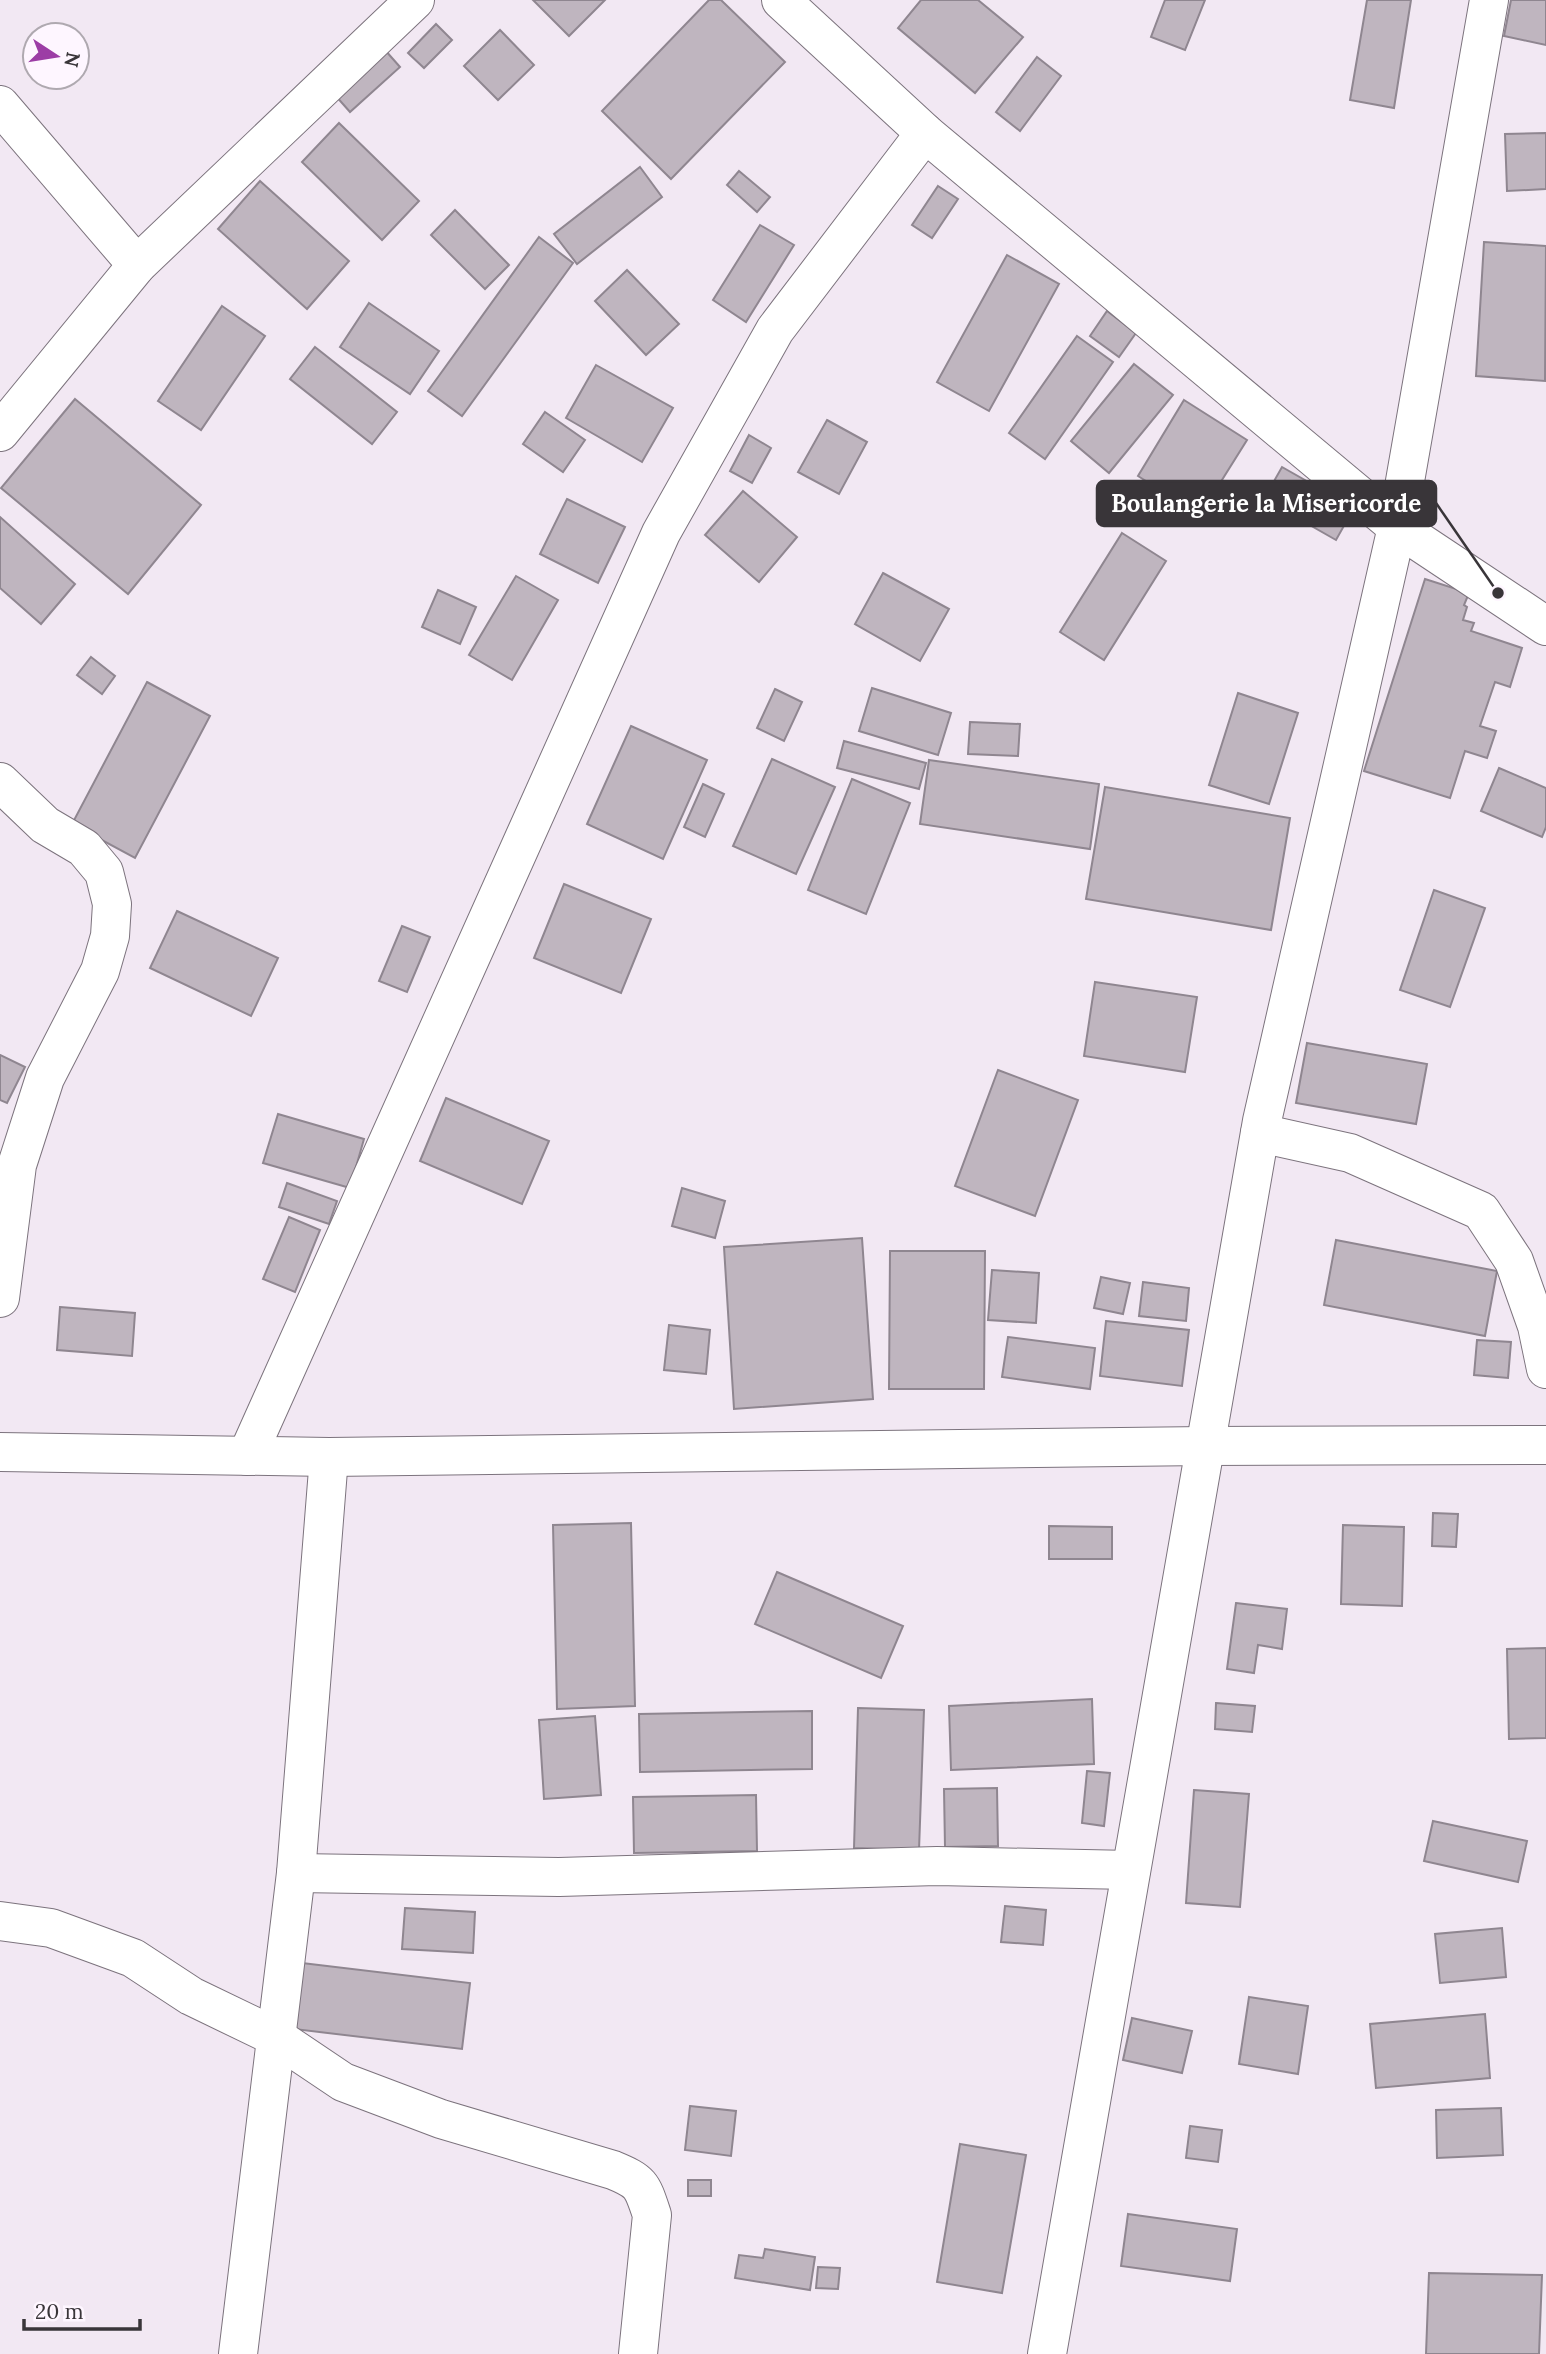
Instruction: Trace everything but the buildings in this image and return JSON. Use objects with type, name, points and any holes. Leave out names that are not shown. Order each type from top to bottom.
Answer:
[{"type":"street","points":[[0,432],[136,265],[415,0]]},
{"type":"street","points":[[781,0],[925,132],[1397,527],[1546,626]]},
{"type":"street","points":[[1047,2354],[1260,1133],[1397,527],[1489,0]]},
{"type":"street","points":[[0,105],[136,265]]},
{"type":"street","points":[[247,1456],[661,533],[775,330],[925,132]]},
{"type":"street","points":[[0,782],[45,825],[84,848],[104,872],[112,904],[110,936],[100,971],[46,1078],[17,1165],[0,1298]]},
{"type":"street","points":[[1260,1133],[1350,1153],[1481,1211],[1514,1261],[1537,1326],[1546,1369]]},
{"type":"street","points":[[0,1452],[330,1457],[1205,1446],[1546,1445]]},
{"type":"street","points":[[238,2354],[296,1873],[330,1457]]},
{"type":"street","points":[[296,1873],[559,1877],[937,1866],[1131,1870]]},
{"type":"street","points":[[0,1921],[51,1928],[133,1958],[191,1996],[276,2037],[343,2082],[441,2119],[613,2170],[637,2180],[652,2215],[638,2354]]},
{"type":"place","name":"Boulangerie la Misericorde","points":[[1498,593]]}]
